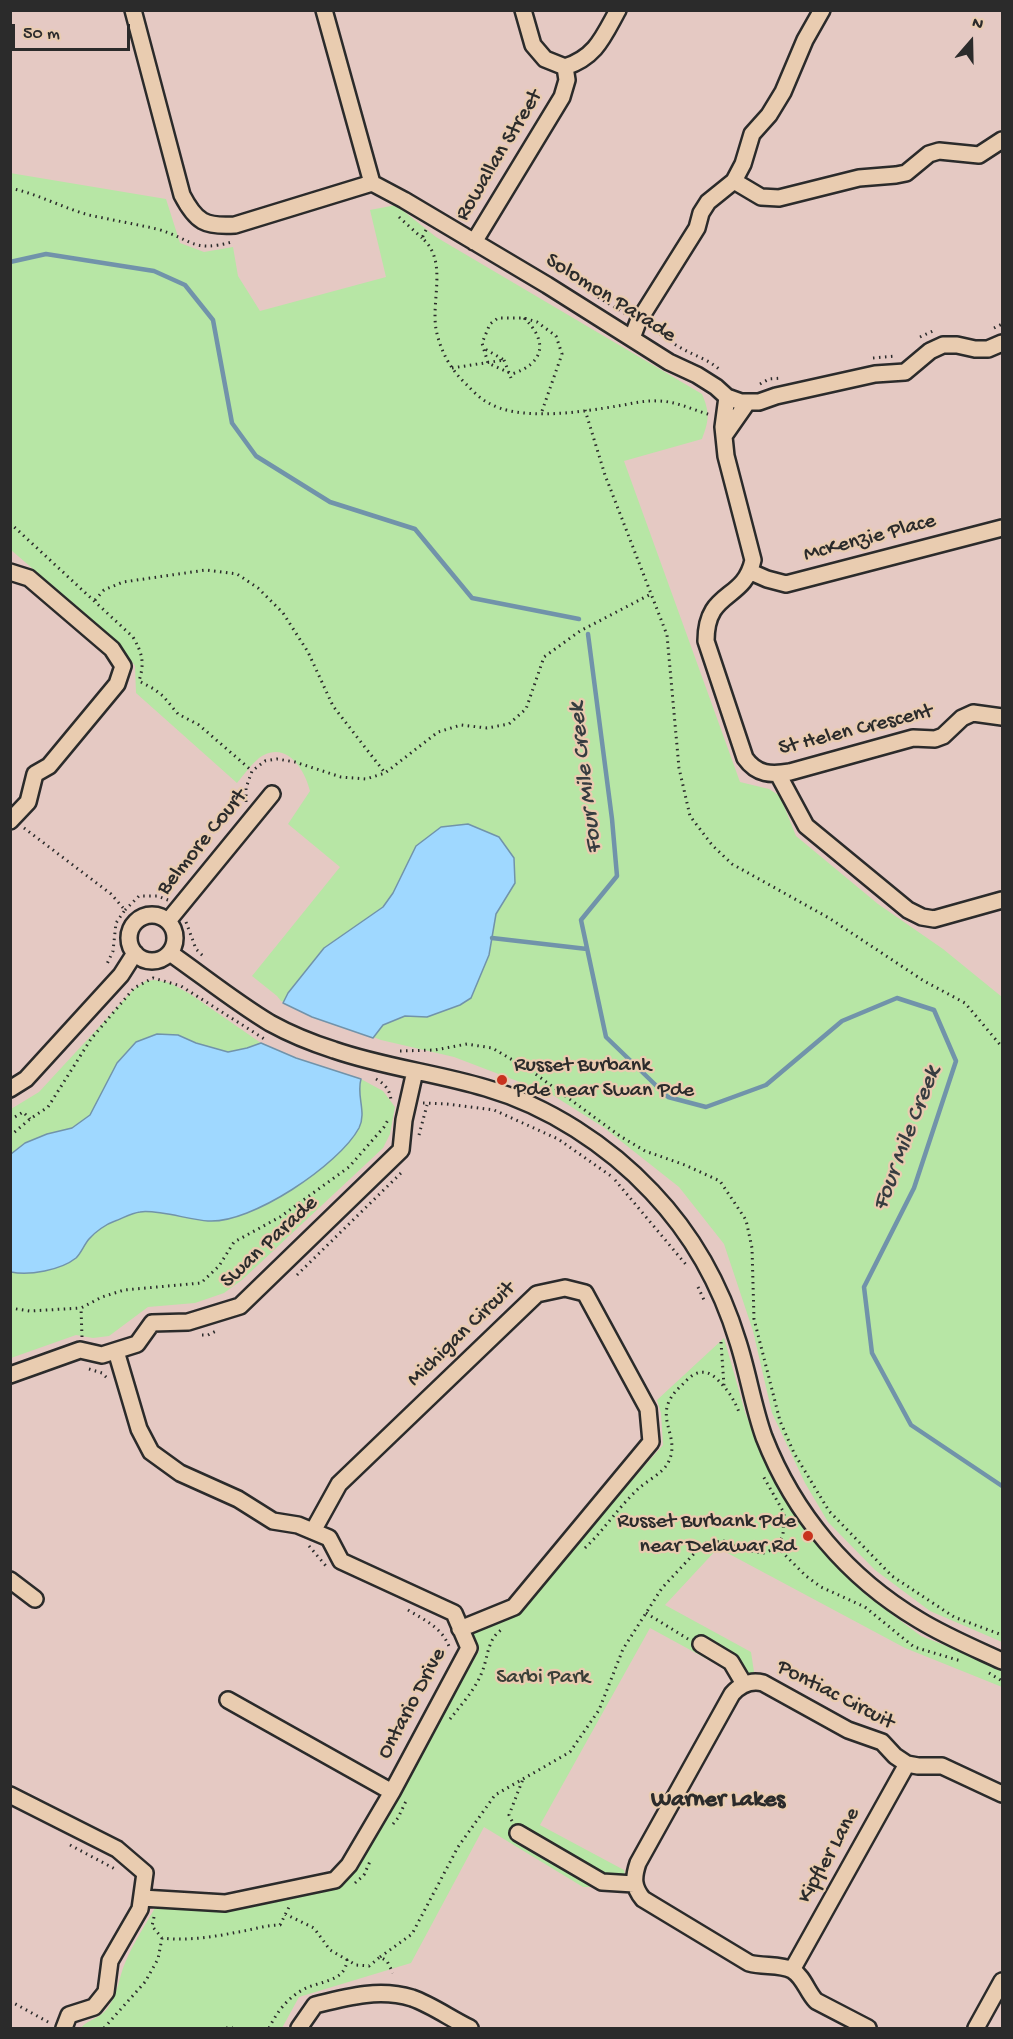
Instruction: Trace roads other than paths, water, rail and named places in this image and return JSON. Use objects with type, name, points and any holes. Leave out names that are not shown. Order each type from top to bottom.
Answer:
[{"type":"street","points":[[133,10],[182,195],[191,214],[218,226],[235,225],[372,183],[324,10]]},
{"type":"street","points":[[523,10],[533,45],[545,59],[565,67],[582,61],[598,45],[618,10]]},
{"type":"street","points":[[632,338],[638,322],[697,228],[701,213],[708,202],[734,181],[743,164],[752,134],[769,116],[783,92],[805,40],[822,10]]},
{"type":"street","name":"Rowallan Street","points":[[474,242],[562,97],[567,80],[565,67]]},
{"type":"street","points":[[734,181],[761,197],[779,198],[859,178],[906,173],[929,154],[939,152],[979,155],[1002,140]]},
{"type":"street","name":"Solomon Parade","points":[[372,183],[547,285],[669,362],[697,375],[727,397],[749,396]]},
{"type":"street","points":[[724,436],[749,396],[776,396],[875,374],[905,372],[930,351],[943,345],[988,349],[1002,343]]},
{"type":"street","points":[[727,397],[724,419],[726,456],[753,560],[750,572]]},
{"type":"street","name":"McKenzie Place","points":[[750,572],[786,584],[1002,528]]},
{"type":"street","points":[[10,572],[29,578],[112,649],[123,666],[117,684],[49,766],[34,774],[28,802],[12,820]]},
{"type":"street","name":"St Helen Crescent","points":[[750,572],[746,580],[718,602],[709,615],[706,641],[745,758],[750,766],[760,772],[778,774],[913,738],[935,739],[943,736],[962,718],[973,713],[1002,717]]},
{"type":"street","points":[[795,803],[796,770]]},
{"type":"street","points":[[778,774],[806,826],[908,910],[922,917],[934,919],[1002,900]]},
{"type":"street","name":"Belmore Court","points":[[168,921],[174,903],[272,794]]},
{"type":"street","points":[[150,915],[163,917],[168,921],[172,926],[175,940],[170,953],[156,960],[148,960],[135,953],[129,938],[134,924],[139,919],[150,915]]},
{"type":"street","points":[[10,1089],[26,1079],[121,975],[135,953]]},
{"type":"street","points":[[170,953],[271,1023],[325,1047],[488,1089],[522,1101],[555,1117],[592,1140],[625,1166],[652,1192],[692,1243],[718,1291],[738,1343],[764,1437],[790,1491],[816,1532],[848,1566],[884,1597],[918,1620],[1002,1661]]},
{"type":"street","name":"Swan Parade","points":[[10,1375],[80,1350],[102,1355],[137,1344],[152,1323],[188,1322],[240,1306],[401,1149],[404,1120],[415,1071]]},
{"type":"street","name":"Michigan Circuit","points":[[309,1537],[339,1484],[537,1294],[565,1288],[585,1293],[648,1409],[651,1442],[513,1607],[460,1629]]},
{"type":"street","name":"Ontario Drive","points":[[116,1351],[139,1429],[151,1452],[180,1473],[238,1499],[273,1521],[298,1525],[309,1537],[328,1538],[341,1561],[454,1613],[468,1648],[392,1792],[349,1865],[335,1880],[225,1903],[142,1898]]},
{"type":"street","points":[[10,1580],[35,1599]]},
{"type":"street","name":"Pontiac Circuit","points":[[701,1644],[725,1656],[744,1684]]},
{"type":"street","name":"Pontiac Circuit","points":[[634,1884],[635,1873],[644,1853],[732,1694],[744,1684],[753,1681],[772,1688],[848,1730],[876,1739],[907,1764],[942,1766],[1002,1794]]},
{"type":"street","points":[[228,1700],[392,1792]]},
{"type":"street","name":"Kipfler Lane","points":[[792,1970],[907,1764]]},
{"type":"street","points":[[10,1795],[117,1849],[145,1873],[140,1909],[110,1961],[106,1992],[94,2007],[69,2015],[64,2028]]},
{"type":"street","points":[[518,1833],[602,1882],[634,1884],[643,1899],[749,1963],[792,1970],[816,2001],[868,2028]]},
{"type":"street","points":[[976,2028],[1002,1981]]},
{"type":"street","points":[[299,2028],[315,2005],[354,1995],[389,1993],[413,1999],[470,2028]]},
{"type":"water","points":[[468,824],[499,837],[514,858],[515,883],[496,914],[489,955],[471,998],[460,1005],[427,1017],[405,1016],[383,1025],[373,1038],[312,1017],[283,1003],[288,993],[324,948],[383,907],[393,893],[416,846],[441,827]]},
{"type":"water","points":[[157,1034],[178,1035],[228,1052],[261,1043],[296,1058],[361,1079],[362,1116],[359,1128],[349,1143],[314,1174],[292,1190],[247,1213],[208,1221],[147,1211],[137,1213],[101,1228],[89,1239],[76,1258],[62,1266],[36,1272],[11,1272],[11,1154],[25,1143],[47,1134],[72,1128],[90,1115],[117,1063],[136,1042]]},
{"type":"waterway","name":"Four Mile Creek","points":[[10,262],[46,254],[154,271],[185,285],[213,320],[232,423],[256,456],[330,502],[415,529],[472,598],[579,619]]},
{"type":"waterway","name":"Four Mile Creek","points":[[588,634],[612,819],[617,876],[581,920],[606,1037],[668,1097],[706,1107],[766,1085],[842,1021],[897,998],[934,1010],[956,1061],[914,1188],[864,1287],[872,1353],[911,1425],[1002,1486]]},
{"type":"waterway","points":[[492,938],[587,949]]},
{"type":"place","name":"Russet Burbank Pde near Swan Pde","points":[[502,1080]]},
{"type":"place","name":"Russet Burbank Pde near Delawar Rd","points":[[808,1536]]},
{"type":"district","name":"Warner Lakes","points":[[718,1801]]},
{"type":"park label","name":"Sarbi Park","points":[[543,1679]]}]
